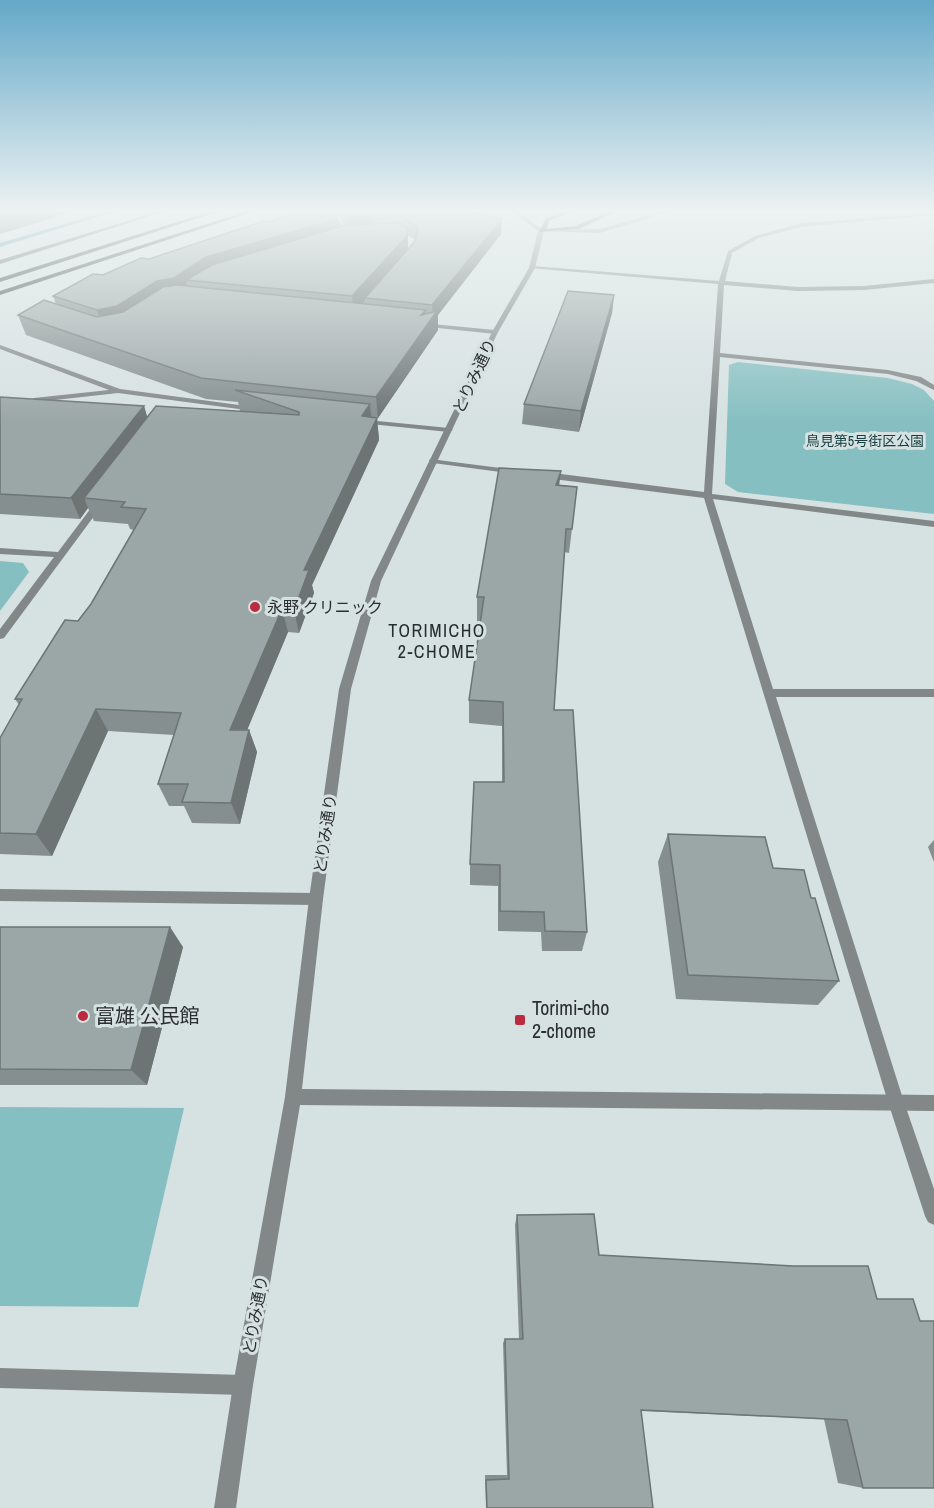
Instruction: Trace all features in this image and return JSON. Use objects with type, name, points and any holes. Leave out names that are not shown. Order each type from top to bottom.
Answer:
[{"type":"main road","points":[[0,293],[39,280]]},
{"type":"street","name":"とりみ通り","points":[[225,1508],[243,1385],[293,1097],[316,899],[345,689],[376,580],[495,332],[525,280]]},
{"type":"street","points":[[679,280],[798,289],[864,288],[934,281]]},
{"type":"street","points":[[723,280],[708,496],[896,1102],[934,1216]]},
{"type":"street","points":[[415,324],[495,332]]},
{"type":"street","points":[[0,347],[119,391],[258,409]]},
{"type":"street","points":[[718,355],[888,372],[918,379],[934,388]]},
{"type":"street","points":[[30,400],[119,391]]},
{"type":"street","points":[[170,409],[177,400]]},
{"type":"street","points":[[351,420],[449,430]]},
{"type":"street","points":[[433,461],[520,472]]},
{"type":"street","points":[[532,474],[934,524]]},
{"type":"street","points":[[0,636],[108,491]]},
{"type":"street","points":[[0,551],[60,555]]},
{"type":"street","points":[[771,693],[934,693]]},
{"type":"street","points":[[0,895],[316,899]]},
{"type":"street","points":[[293,1097],[934,1103]]},
{"type":"street","points":[[0,1378],[243,1385]]},
{"type":"green space","name":"鳥見第5号街区公園","points":[[738,362],[888,378],[912,384],[924,390],[934,401],[934,514],[738,492],[725,484],[729,365]]},
{"type":"green space","points":[[0,561],[23,563],[29,572],[0,611]]},
{"type":"green space","points":[[0,1107],[184,1108],[138,1307],[0,1306]]},
{"type":"building","points":[[81,280],[161,280],[117,306],[97,310],[53,296]]},
{"type":"building","points":[[190,280],[366,280],[352,296]]},
{"type":"building","points":[[380,280],[452,280],[432,305],[365,298]]},
{"type":"building","points":[[177,285],[426,310],[421,315],[437,311],[376,397],[201,378],[18,315],[44,300],[97,317],[123,312],[163,287]]},
{"type":"building","points":[[568,291],[614,295],[581,411],[524,404]]},
{"type":"building","points":[[235,390],[370,404],[362,416],[377,418],[304,570],[309,570],[294,610],[282,609],[230,730],[249,730],[231,803],[182,802],[188,784],[158,784],[181,713],[96,709],[36,834],[0,833],[0,738],[22,699],[15,699],[65,620],[78,621],[91,604],[146,509],[121,507],[125,502],[84,498],[156,406],[299,415],[299,412]]},
{"type":"building","points":[[0,397],[144,406],[71,498],[0,494]]},
{"type":"building","points":[[499,468],[561,471],[556,485],[577,487],[572,529],[566,529],[554,710],[573,710],[587,932],[545,931],[544,912],[500,911],[500,865],[470,864],[474,782],[504,782],[503,702],[469,700],[484,597],[477,597]]},
{"type":"building","points":[[668,834],[765,837],[773,868],[804,870],[811,898],[815,898],[839,981],[688,975]]},
{"type":"building","name":"富雄 公民館","points":[[0,927],[170,927],[131,1070],[0,1069]]},
{"type":"building","points":[[594,1214],[599,1255],[793,1266],[868,1266],[877,1299],[913,1299],[920,1321],[934,1321],[934,1488],[863,1488],[847,1420],[641,1410],[653,1508],[487,1508],[486,1480],[509,1479],[505,1339],[523,1339],[517,1215]]},
{"type":"place","name":"永野 クリニック","points":[[255,607]]},
{"type":"place","name":"富雄 公民館","points":[[83,1016]]},
{"type":"place","name":"Torimi-cho 2-chome","points":[[520,1020]]},
{"type":"district","name":"TORIMICHO 2-CHOME","points":[[437,641]]}]
